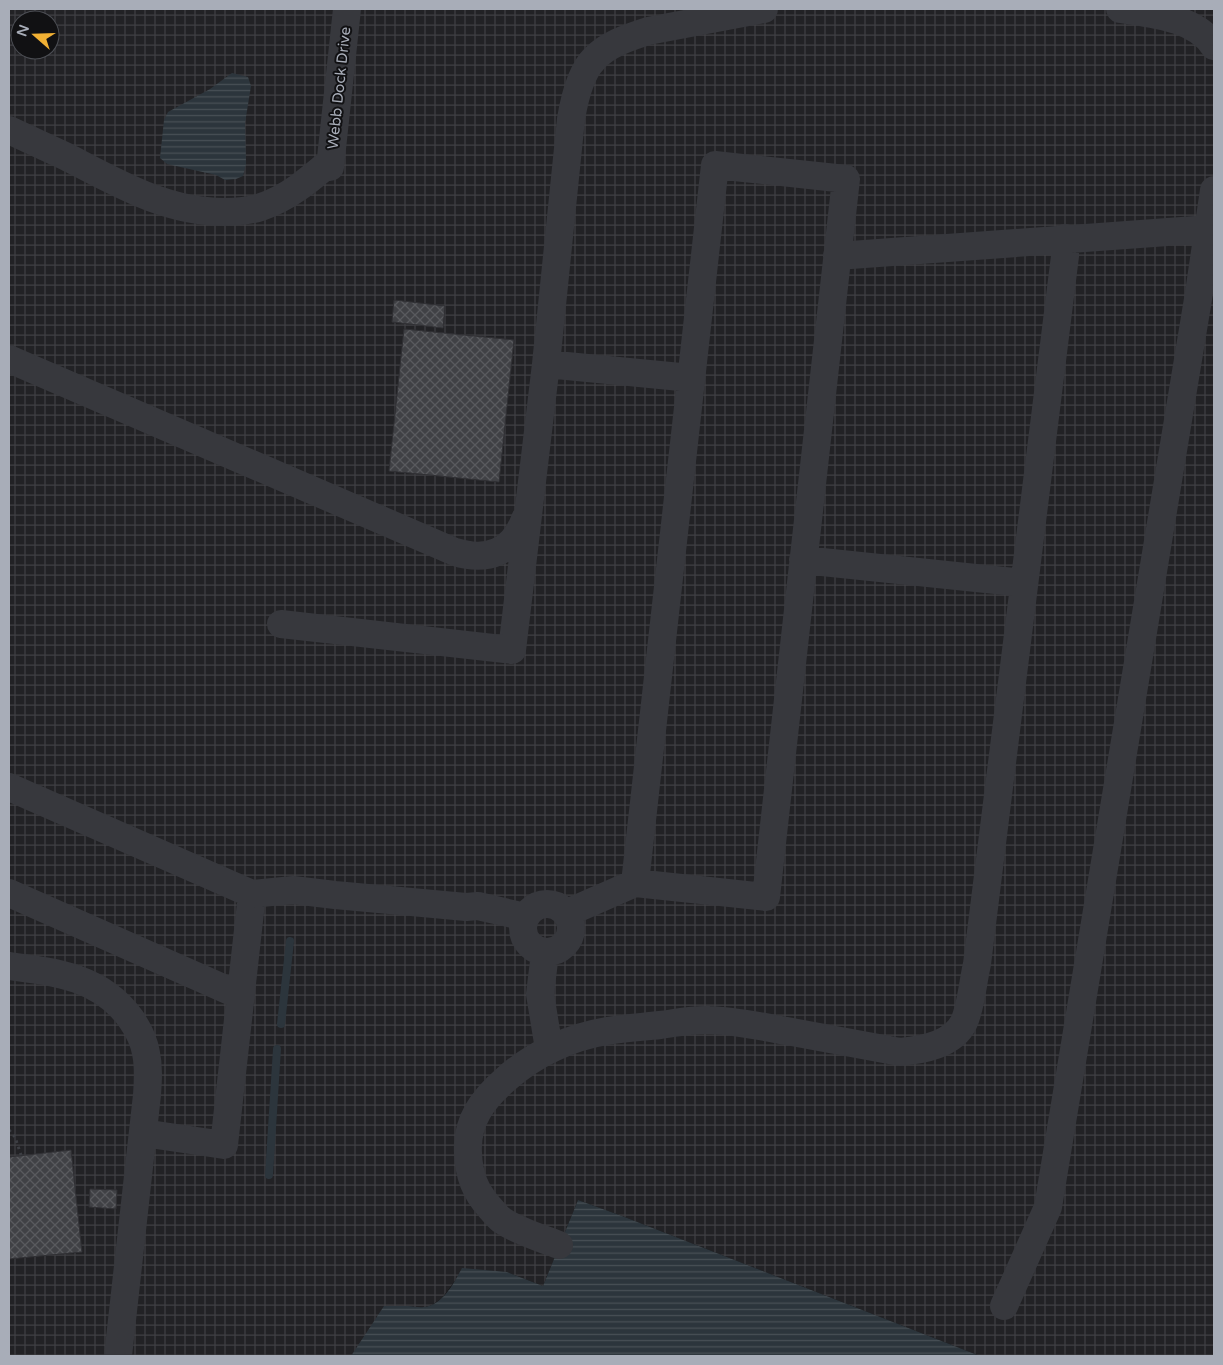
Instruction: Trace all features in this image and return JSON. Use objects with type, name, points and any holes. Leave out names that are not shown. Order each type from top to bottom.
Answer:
[{"type":"street","name":"Webb Dock Drive","points":[[9,130],[143,195],[172,205],[203,212],[248,211],[260,208],[293,192],[330,164],[347,9]]},
{"type":"street","points":[[281,624],[512,650],[546,364],[571,119],[579,87],[590,63],[599,54],[620,42],[648,31],[764,9]]},
{"type":"street","points":[[1120,9],[1156,15],[1186,24],[1202,32],[1214,46]]},
{"type":"street","points":[[567,913],[635,882],[766,896],[846,179],[715,165],[635,882]]},
{"type":"street","points":[[1004,1306],[1048,1207],[1199,293],[1214,190]]},
{"type":"street","points":[[837,256],[1209,229]]},
{"type":"street","points":[[559,1245],[502,1220],[482,1199],[470,1176],[467,1146],[474,1117],[490,1094],[516,1070],[549,1049],[608,1031],[707,1020],[741,1023],[900,1052],[916,1051],[932,1047],[947,1040],[958,1032],[964,1022],[977,964],[1065,256],[1065,238]]},
{"type":"street","points":[[9,359],[443,548],[462,554],[487,556],[506,548],[521,529],[528,506]]},
{"type":"street","points":[[546,364],[691,378]]},
{"type":"street","points":[[803,560],[1024,583]]},
{"type":"street","points":[[9,787],[252,894],[293,890],[466,907],[478,906],[525,917]]},
{"type":"street","points":[[9,892],[240,996]]},
{"type":"street","points":[[143,1133],[224,1145],[252,894]]},
{"type":"street","points":[[553,904],[567,913],[572,928],[570,937],[566,944],[553,952],[537,951],[531,947],[523,933],[525,917],[530,910],[537,906],[553,904]]},
{"type":"street","points":[[545,953],[540,994],[549,1049]]},
{"type":"street","points":[[9,966],[55,973],[90,984],[116,1002],[127,1014],[137,1028],[146,1054],[148,1075],[143,1133],[118,1356]]},
{"type":"path","points":[[9,1130],[15,1138],[21,1156]]},
{"type":"shaded area","points":[[9,9],[1214,9],[1214,1356],[980,1356],[578,1200],[543,1286],[507,1272],[462,1269],[442,1298],[432,1305],[424,1308],[397,1306],[351,1356],[9,1356]]},
{"type":"shaded area","points":[[232,73],[248,77],[251,86],[245,123],[246,164],[243,176],[225,180],[216,175],[167,164],[160,158],[164,120],[168,112],[210,89]]},
{"type":"shaded area","points":[[578,1200],[980,1356],[351,1356],[384,1306],[422,1307],[431,1305],[442,1298],[462,1268],[507,1272],[543,1286]]},
{"type":"building","points":[[394,300],[445,306],[443,328],[392,322]]},
{"type":"building","points":[[404,329],[514,340],[499,482],[389,471]]},
{"type":"building","points":[[71,1150],[82,1252],[9,1259],[9,1157]]},
{"type":"building","points":[[90,1189],[117,1190],[116,1209],[89,1207]]},
{"type":"waterway","points":[[281,1024],[290,941]]},
{"type":"waterway","points":[[269,1175],[277,1049]]}]
